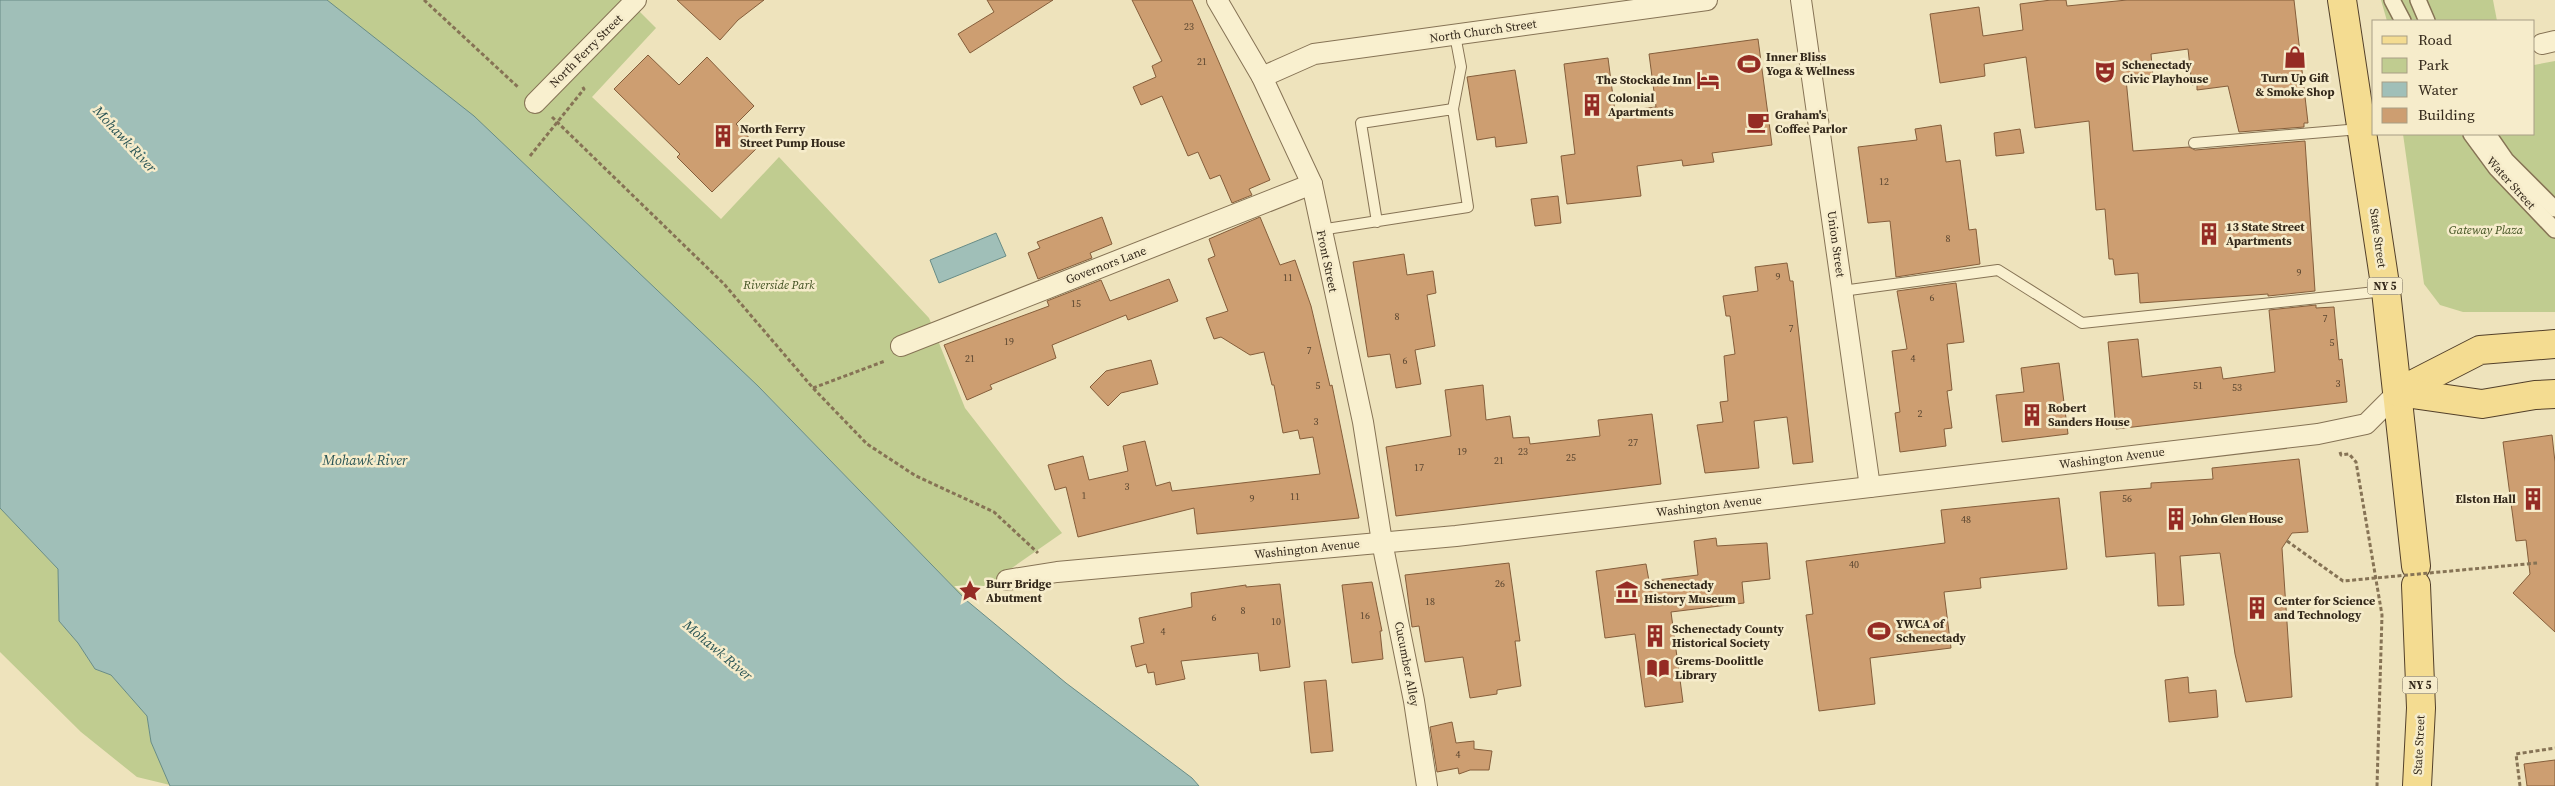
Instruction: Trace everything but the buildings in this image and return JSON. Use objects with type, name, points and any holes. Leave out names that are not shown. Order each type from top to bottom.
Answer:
[{"type":"main road","name":"State Street","points":[[2342,0],[2386,291],[2416,575],[2421,708],[2417,786]]},
{"type":"main road","name":"Washington Avenue","points":[[2398,392],[2480,350],[2555,344]]},
{"type":"main road","points":[[2398,392],[2482,404],[2536,394],[2555,394]]},
{"type":"street","name":"North Ferry Street","points":[[535,103],[636,0]]},
{"type":"street","name":"Front Street","points":[[1217,0],[1262,77],[1312,184],[1320,230],[1363,422],[1382,542]]},
{"type":"street","name":"North Church Street","points":[[1262,77],[1314,54],[1707,0]]},
{"type":"street","name":"Union Street","points":[[1800,0],[1870,487]]},
{"type":"street","points":[[2392,0],[2402,20]]},
{"type":"street","points":[[2418,0],[2427,20]]},
{"type":"street","name":"Water Street","points":[[2472,135],[2496,168],[2555,230]]},
{"type":"street","name":"Water Street","points":[[2489,135],[2506,160],[2555,209]]},
{"type":"street","name":"Governors Lane","points":[[901,346],[1312,184]]},
{"type":"street","name":"Washington Avenue","points":[[1007,580],[1057,572],[1456,536],[2341,430],[2366,424],[2398,392]]},
{"type":"street","name":"Cucumber Alley","points":[[1382,542],[1414,701],[1427,786]]},
{"type":"lane","points":[[1320,230],[1468,207],[1453,109],[1461,67],[1455,35]]},
{"type":"lane","points":[[1377,222],[1361,123],[1453,109]]},
{"type":"lane","points":[[2194,143],[2362,129]]},
{"type":"lane","points":[[1842,291],[1998,270],[2082,323],[2386,291]]},
{"type":"path","points":[[424,0],[557,121],[724,284],[813,388],[867,444],[916,476],[994,512],[1057,572]]},
{"type":"path","points":[[530,156],[584,89],[568,68]]},
{"type":"path","points":[[813,388],[884,362],[901,346]]},
{"type":"path","points":[[2340,449],[2341,455],[2349,454],[2356,462],[2382,615],[2377,786]]},
{"type":"path","points":[[2287,541],[2342,581],[2537,563]]},
{"type":"path","points":[[2520,786],[2516,754],[2555,748]]},
{"type":"green space","name":"Riverside Park","points":[[327,0],[628,0],[656,28],[592,97],[721,219],[779,157],[929,318],[965,408],[1062,533],[966,600],[758,386]]},
{"type":"green space","points":[[2381,0],[2493,0],[2497,20],[2387,20]]},
{"type":"green space","name":"Gateway Plaza","points":[[2555,61],[2555,312],[2463,312],[2440,305],[2424,284],[2403,135],[2535,135],[2535,65]]},
{"type":"green space","points":[[0,508],[58,569],[59,621],[78,643],[95,669],[111,675],[147,716],[151,742],[170,785],[137,777],[81,732],[0,652]]},
{"type":"water","name":"Mohawk River","points":[[0,0],[327,0],[474,116],[758,386],[966,600],[1066,683],[1192,778],[1199,786],[170,786],[151,742],[147,716],[111,675],[95,669],[78,643],[59,621],[58,569],[0,508]]},
{"type":"water","points":[[996,233],[1006,256],[939,283],[930,260]]},
{"type":"place","name":"Turn Up Gift & Smoke Shop","points":[[2295,57]]},
{"type":"place","name":"Inner Bliss Yoga & Wellness","points":[[1749,64]]},
{"type":"place","name":"Schenectady Civic Playhouse","points":[[2105,72]]},
{"type":"place","name":"The Stockade Inn","points":[[1708,80]]},
{"type":"place","name":"Colonial Apartments","points":[[1592,105]]},
{"type":"place","name":"Graham's Coffee Parlor","points":[[1758,122]]},
{"type":"place","name":"North Ferry Street Pump House","points":[[723,136]]},
{"type":"place","name":"13 State Street Apartments","points":[[2209,234]]},
{"type":"place","name":"Robert Sanders House","points":[[2032,415]]},
{"type":"place","name":"Elston Hall","points":[[2533,499]]},
{"type":"place","name":"John Glen House","points":[[2176,519]]},
{"type":"place","name":"Burr Bridge Abutment","points":[[970,591]]},
{"type":"place","name":"Schenectady History Museum","points":[[1627,592]]},
{"type":"place","name":"Center for Science and Technology","points":[[2257,608]]},
{"type":"place","name":"YWCA of Schenectady","points":[[1879,631]]},
{"type":"place","name":"Schenectady County Historical Society","points":[[1655,636]]},
{"type":"place","name":"Grems-Doolittle Library","points":[[1658,668]]}]
